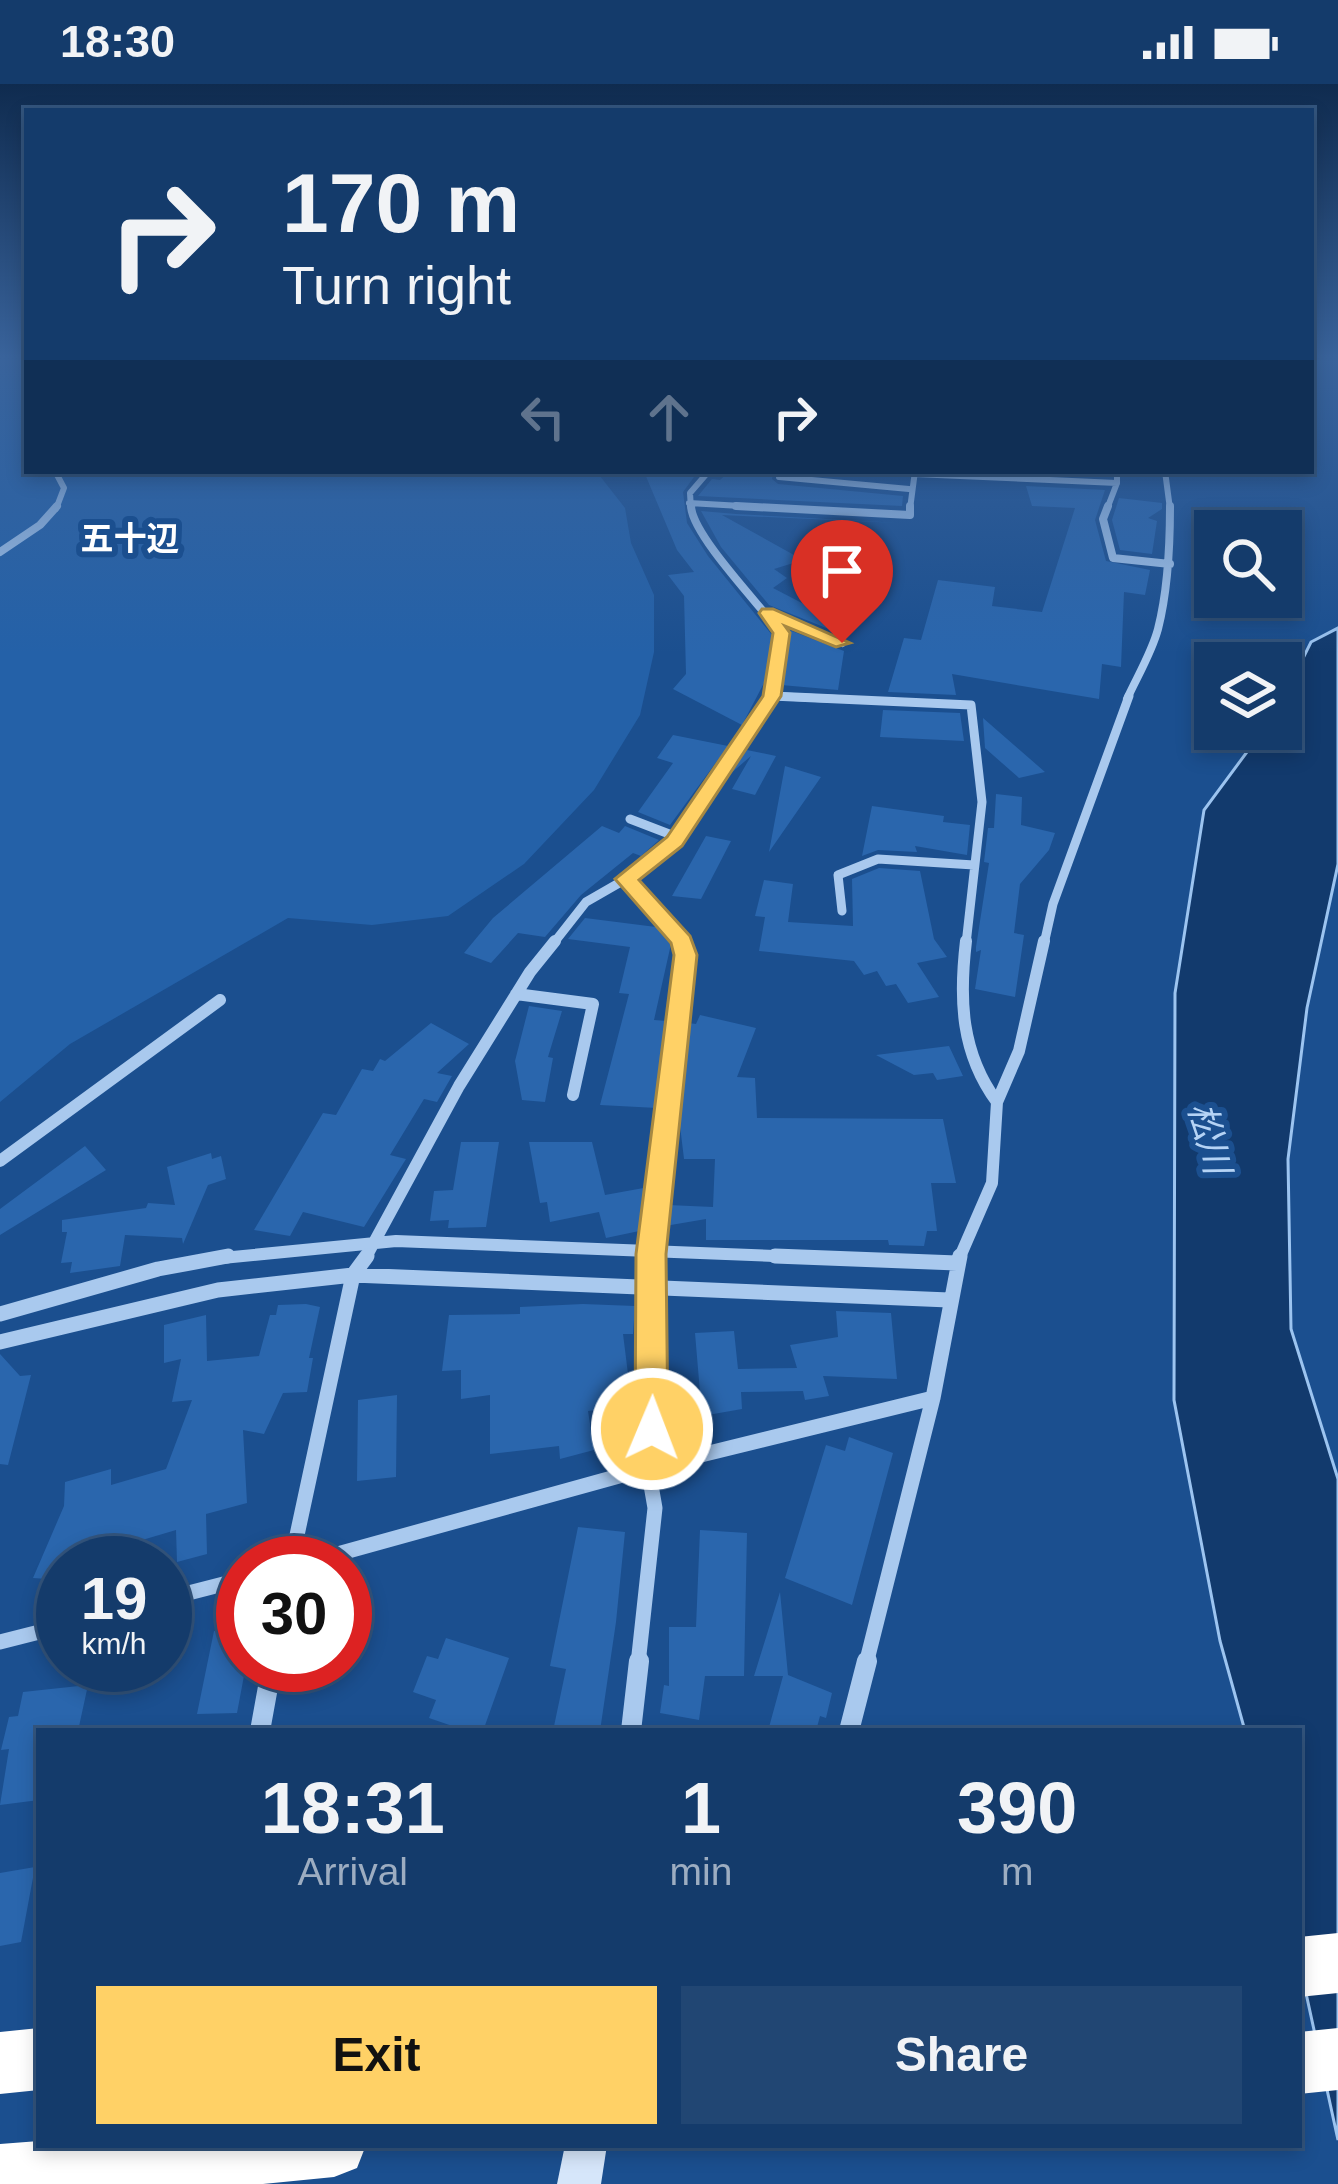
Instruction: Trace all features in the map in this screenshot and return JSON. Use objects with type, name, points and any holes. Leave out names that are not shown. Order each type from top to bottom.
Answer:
[{"type":"highway","points":[[1302,1967],[1338,1964]]},
{"type":"highway","points":[[0,2063],[36,2059]]},
{"type":"highway","points":[[1302,2063],[1338,2059]]},
{"type":"highway","points":[[0,2177],[303,2148]]},
{"type":"street","points":[[0,552],[47,520],[59,506],[64,488],[57,474]]},
{"type":"street","points":[[297,1536],[352,1275],[378,1242],[459,1086],[516,994],[586,902],[659,857],[677,837],[772,696],[782,633],[691,518],[690,493],[706,474]]},
{"type":"street","points":[[689,503],[910,515],[908,489],[914,474]]},
{"type":"street","points":[[933,474],[1117,483]]},
{"type":"street","points":[[1117,474],[1103,519],[1113,558],[1170,564]]},
{"type":"street","points":[[849,1728],[933,1399],[957,1263],[992,1183],[998,1102],[1019,1052],[1053,904],[1110,739],[1158,629],[1161,592],[1170,564],[1165,474]]},
{"type":"street","points":[[779,477],[908,489]]},
{"type":"street","points":[[990,477],[994,493]]},
{"type":"street","points":[[1065,480],[1070,496]]},
{"type":"street","points":[[767,613],[842,643]]},
{"type":"street","points":[[772,696],[971,706],[982,802],[962,977],[965,1035],[976,1073],[998,1102]]},
{"type":"street","points":[[630,819],[677,837]]},
{"type":"street","points":[[842,911],[838,875],[878,859],[974,865]]},
{"type":"street","points":[[626,879],[682,941],[686,955],[651,1254],[655,1389],[648,1468],[655,1508],[631,1728]]},
{"type":"street","points":[[516,994],[593,1004],[573,1095]]},
{"type":"street","points":[[0,1161],[220,1000]]},
{"type":"street","points":[[0,1314],[158,1270],[232,1255],[378,1242],[957,1263]]},
{"type":"street","points":[[0,1342],[191,1292],[284,1278],[352,1275],[950,1300]]},
{"type":"street","points":[[372,1544],[648,1468],[933,1399]]},
{"type":"street","points":[[0,1642],[36,1633]]},
{"type":"street","points":[[261,1728],[267,1692]]},
{"type":"street","points":[[579,2184],[585,2148]]},
{"type":"shaded area","points":[[0,457],[24,457],[24,474],[598,474],[625,508],[631,543],[654,595],[654,652],[640,715],[594,790],[524,864],[448,916],[372,925],[288,918],[70,1044],[0,1102]]},
{"type":"water","name":"松川","points":[[1338,628],[1338,864],[1307,1008],[1288,1159],[1291,1329],[1338,1479],[1338,2140],[1302,1975],[1302,1728],[1244,1728],[1220,1641],[1174,1400],[1175,993],[1204,810],[1248,750],[1302,750],[1302,660],[1311,642]]},
{"type":"building","points":[[645,474],[694,477],[683,492],[687,523],[772,635],[764,683],[742,725],[673,689],[686,674],[684,596],[668,575],[694,572],[677,550]]},
{"type":"building","points":[[727,474],[773,474],[778,484],[903,496],[902,506],[698,496],[712,479]]},
{"type":"building","points":[[1026,486],[1105,490],[1095,520],[1106,561],[1150,570],[1145,595],[1124,592],[1121,667],[1102,664],[1099,699],[952,674],[956,695],[888,692],[904,638],[921,640],[938,580],[995,587],[992,606],[1042,612],[1075,508],[1032,506]]},
{"type":"building","points":[[1119,498],[1162,503],[1162,509],[1148,518],[1157,521],[1152,554],[1120,550],[1112,520]]},
{"type":"building","points":[[701,511],[900,523],[722,515],[803,560],[774,569],[787,578],[773,588],[848,627],[846,636],[769,605],[721,547]]},
{"type":"building","points":[[789,630],[844,651],[838,690],[781,685]]},
{"type":"building","points":[[883,710],[960,713],[964,741],[880,737]]},
{"type":"building","points":[[983,718],[1045,772],[1019,778],[985,748]]},
{"type":"building","points":[[673,735],[728,746],[670,825],[638,812],[673,763],[657,758]]},
{"type":"building","points":[[747,750],[776,756],[755,795],[732,789],[751,756],[730,774]]},
{"type":"building","points":[[785,766],[821,777],[769,852]]},
{"type":"building","points":[[996,794],[1022,797],[1021,825],[1055,833],[1049,850],[1020,884],[1014,933],[1024,935],[1015,997],[975,989],[981,950],[976,952],[976,947],[989,863],[984,862],[988,828],[994,828]]},
{"type":"building","points":[[872,806],[944,816],[943,822],[970,825],[967,855],[915,846],[917,852],[878,850],[862,856]]},
{"type":"building","points":[[602,826],[619,833],[625,826],[659,840],[641,856],[633,853],[581,895],[545,937],[518,933],[491,963],[464,953],[493,918]]},
{"type":"building","points":[[706,836],[731,841],[701,899],[672,896]]},
{"type":"building","points":[[879,868],[920,871],[934,939],[947,957],[917,963],[939,997],[908,1003],[896,984],[886,986],[877,971],[864,975],[854,961],[759,951],[765,917],[755,916],[764,880],[793,884],[788,922],[853,926],[852,879]]},
{"type":"building","points":[[585,918],[656,927],[671,944],[654,1020],[667,1021],[657,1108],[600,1105],[629,994],[619,993],[630,947],[568,939]]},
{"type":"building","points":[[529,1006],[562,1011],[548,1057],[553,1058],[545,1102],[522,1100],[515,1061]]},
{"type":"building","points":[[700,1015],[756,1028],[737,1077],[755,1078],[757,1118],[943,1119],[956,1183],[931,1183],[937,1231],[927,1231],[924,1246],[889,1245],[888,1240],[706,1240],[706,1219],[665,1226],[668,1205],[713,1207],[715,1159],[684,1159],[678,1109],[688,1023],[696,1024]]},
{"type":"building","points":[[431,1023],[469,1044],[437,1073],[452,1076],[437,1102],[424,1099],[390,1155],[406,1159],[364,1227],[303,1212],[290,1236],[254,1230],[323,1113],[336,1115],[362,1069],[373,1071],[380,1059],[385,1061]]},
{"type":"building","points":[[949,1046],[963,1076],[937,1080],[933,1073],[914,1075],[876,1055]]},
{"type":"building","points":[[461,1142],[499,1142],[486,1227],[448,1228],[449,1220],[430,1221],[434,1191],[453,1190]]},
{"type":"building","points":[[529,1142],[592,1142],[605,1195],[649,1187],[644,1230],[606,1238],[599,1212],[550,1222],[547,1202],[540,1203]]},
{"type":"building","points":[[85,1146],[106,1170],[0,1235],[0,1209]]},
{"type":"building","points":[[211,1153],[212,1159],[221,1156],[226,1179],[208,1185],[183,1244],[182,1238],[125,1235],[120,1266],[70,1273],[72,1262],[61,1263],[67,1232],[62,1232],[62,1220],[146,1208],[148,1203],[175,1205],[167,1167]]},
{"type":"building","points":[[278,1305],[320,1307],[307,1392],[283,1393],[264,1434],[243,1430],[247,1503],[206,1514],[207,1554],[192,1558],[192,1536],[176,1536],[176,1530],[156,1536],[51,1536],[64,1506],[65,1482],[111,1469],[111,1485],[166,1469],[192,1400],[172,1402],[181,1359],[164,1363],[164,1325],[206,1315],[207,1361],[259,1356],[270,1315],[276,1315]]},
{"type":"building","points":[[635,1306],[633,1334],[623,1334],[632,1406],[588,1411],[594,1450],[560,1459],[559,1446],[490,1454],[490,1395],[461,1399],[461,1370],[442,1371],[449,1315],[520,1314],[520,1307]]},
{"type":"building","points":[[836,1311],[891,1313],[897,1379],[823,1376],[829,1396],[805,1400],[803,1391],[741,1392],[742,1409],[702,1416],[695,1333],[734,1331],[738,1369],[797,1368],[790,1345],[838,1337]]},
{"type":"building","points":[[0,1354],[20,1376],[31,1375],[8,1465],[0,1464]]},
{"type":"building","points":[[397,1395],[396,1477],[357,1481],[358,1400]]},
{"type":"building","points":[[849,1437],[893,1453],[852,1605],[785,1578],[826,1445],[845,1451]]},
{"type":"building","points":[[578,1527],[625,1532],[600,1728],[554,1728],[566,1669],[550,1666]]},
{"type":"building","points":[[700,1530],[747,1533],[744,1676],[705,1676],[699,1720],[660,1713],[664,1685],[669,1686],[669,1627],[696,1627]]},
{"type":"building","points":[[780,1592],[788,1675],[832,1693],[826,1718],[820,1716],[817,1728],[769,1728],[783,1676],[754,1676]]},
{"type":"building","points":[[214,1631],[216,1692],[241,1692],[237,1713],[197,1714]]},
{"type":"building","points":[[446,1638],[509,1658],[484,1728],[458,1728],[429,1718],[436,1700],[413,1692],[427,1656],[438,1659]]},
{"type":"building","points":[[23,1692],[86,1692],[79,1728],[36,1728],[36,1800],[0,1805],[9,1749],[1,1750],[9,1717],[18,1716]]},
{"type":"building","points":[[35,1867],[21,1942],[0,1946],[0,1873]]},
{"type":"district","name":"五十辺","points":[[130,538]]},
{"type":"route","points":[[652,1429],[651,1254],[686,955],[682,941],[626,879],[674,842],[772,696],[782,633],[767,613],[842,643]]}]
